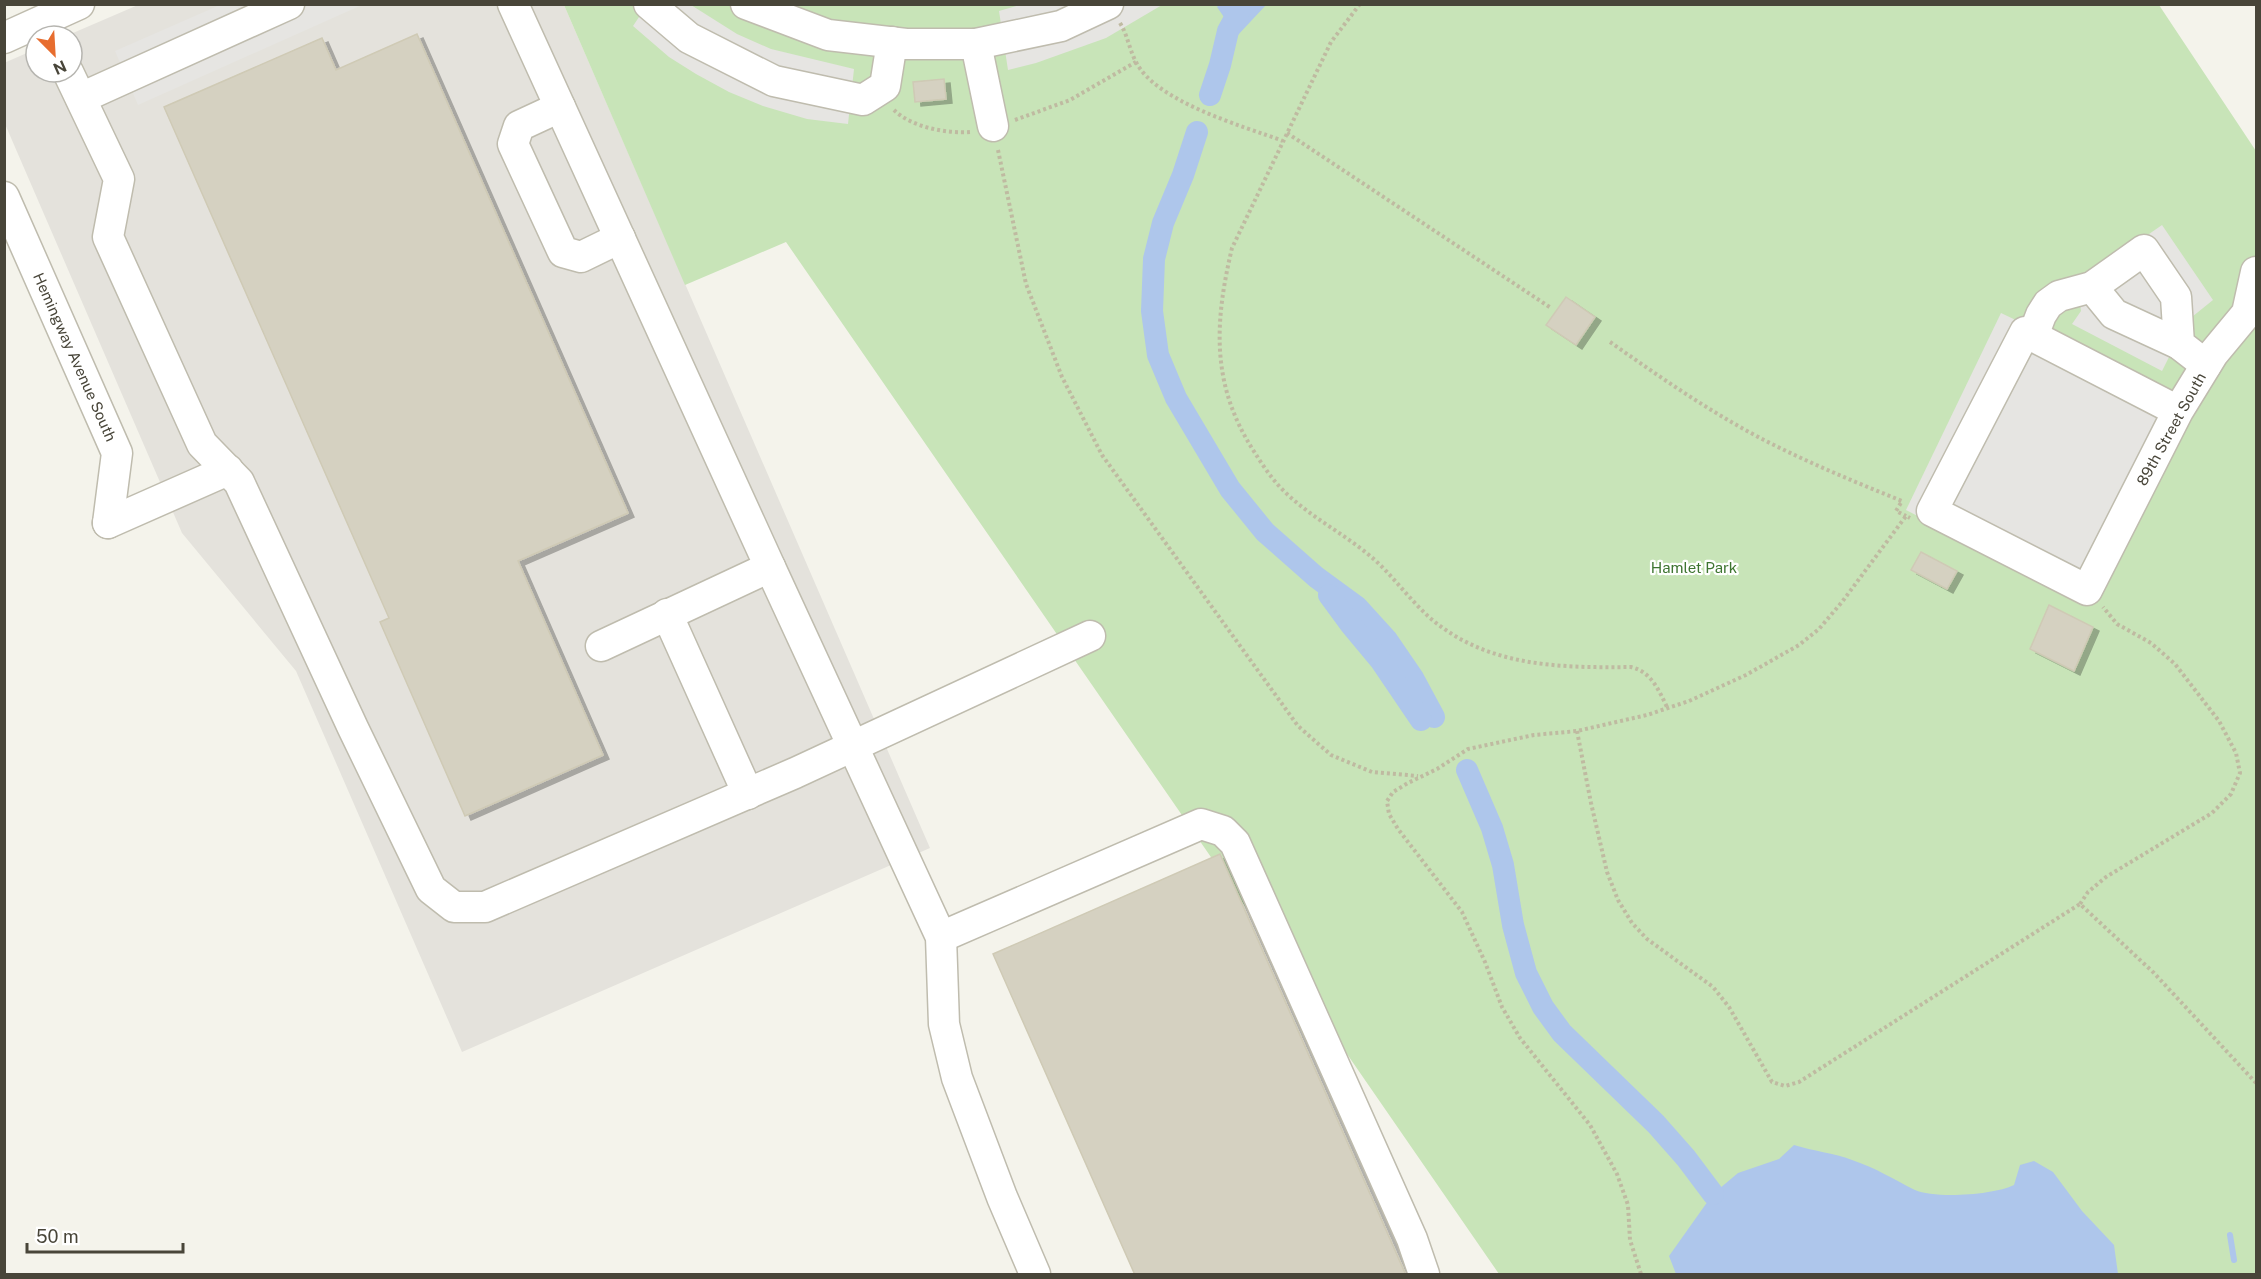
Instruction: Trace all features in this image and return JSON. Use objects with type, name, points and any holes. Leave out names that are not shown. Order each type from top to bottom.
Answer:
[{"type":"street","points":[[52,24],[79,4]]},
{"type":"street","points":[[289,4],[74,85],[119,179],[108,237],[202,444],[239,482],[352,728],[431,889],[454,907],[484,907],[748,794],[1090,636]]},
{"type":"street","points":[[513,4],[941,937],[944,1024],[957,1078],[1002,1197],[1035,1275]]},
{"type":"street","points":[[649,4],[689,38],[774,81],[863,100],[885,86],[892,42]]},
{"type":"street","points":[[746,4],[828,35],[892,42],[976,44],[1061,26],[1108,4]]},
{"type":"street","points":[[4,38],[24,33]]},
{"type":"street","points":[[976,44],[993,126]]},
{"type":"street","points":[[560,107],[519,126],[513,144],[563,252],[581,257],[620,238]]},
{"type":"street","name":"Hemingway Avenue South","points":[[4,197],[117,453],[108,523],[228,470]]},
{"type":"street","points":[[2033,336],[2048,304],[2059,296],[2092,287],[2144,250],[2176,297],[2179,344]]},
{"type":"street","name":"89th Street South","points":[[2093,602],[2178,411],[2206,365],[2247,313],[2256,272]]},
{"type":"street","points":[[2092,287],[2114,314],[2179,344],[2206,365]]},
{"type":"street","points":[[2093,602],[1932,511],[2025,332],[2178,411]]},
{"type":"street","points":[[601,646],[770,567]]},
{"type":"street","points":[[668,614],[748,794]]},
{"type":"street","points":[[941,937],[1201,824],[1223,831],[1235,843],[1412,1239],[1424,1275]]},
{"type":"path","points":[[1360,4],[1331,42],[1232,248],[1224,281],[1219,323],[1219,355],[1224,388],[1232,413],[1243,436],[1279,486],[1298,504],[1372,557],[1430,618],[1452,633],[1484,651],[1524,662],[1566,667],[1642,669],[1654,682],[1668,709]]},
{"type":"path","points":[[1128,35],[1136,62],[1145,75],[1188,106],[1283,141]]},
{"type":"path","points":[[993,126],[1026,284],[1062,377],[1102,455],[1298,726],[1331,755],[1372,772],[1421,777]]},
{"type":"path","points":[[1287,133],[1551,308]]},
{"type":"path","points":[[1610,342],[1686,395],[1762,439],[1807,461],[1902,501],[1896,511],[1916,521]]},
{"type":"path","points":[[1641,1275],[1630,1240],[1628,1205],[1617,1174],[1590,1125],[1520,1038],[1502,1007],[1462,912],[1398,829],[1389,814],[1387,801],[1393,792],[1437,769],[1468,749],[1534,735],[1577,731],[1668,709],[1689,702],[1746,675],[1799,645],[1819,629],[1906,516]]},
{"type":"path","points":[[1577,731],[1607,872],[1618,900],[1632,923],[1647,939],[1713,987],[1729,1007],[1772,1082],[1785,1086],[1799,1082],[2080,904],[2088,892],[2106,877],[2212,813],[2231,794],[2241,773],[2236,753],[2219,721],[2175,664],[2151,643],[2117,624],[2103,607],[2093,602]]},
{"type":"path","points":[[2080,904],[2154,973],[2256,1083]]},
{"type":"shaded area","points":[[1023,4],[1162,5],[1106,38],[1036,63],[1008,70],[999,11]]},
{"type":"shaded area","points":[[138,5],[564,5],[930,848],[462,1052],[296,671],[182,533],[5,124],[4,63],[24,54],[24,84],[84,84],[84,28]]},
{"type":"shaded area","points":[[220,5],[362,5],[138,105],[115,51]]},
{"type":"shaded area","points":[[647,5],[691,5],[737,34],[771,49],[854,69],[848,124],[807,119],[763,106],[729,92],[696,74],[669,57],[633,26]]},
{"type":"shaded area","points":[[2162,225],[2213,300],[2187,321],[2162,371],[2072,324],[2081,311],[2077,280],[2090,275]]},
{"type":"shaded area","points":[[2001,313],[2170,394],[2072,595],[1906,510]]},
{"type":"green space","name":"Hamlet Park","points":[[564,5],[2159,5],[2256,151],[2256,1274],[1499,1274],[786,242],[685,285]]},
{"type":"water","points":[[1219,5],[1266,5],[1237,36],[1217,7]]},
{"type":"water","points":[[1794,1145],[1861,1163],[1924,1193],[1950,1195],[1993,1191],[2014,1185],[2020,1165],[2034,1161],[2053,1172],[2082,1211],[2114,1245],[2118,1274],[1676,1274],[1669,1256],[1713,1194],[1738,1173],[1779,1159]]},
{"type":"building","points":[[417,34],[628,513],[518,561],[603,755],[465,816],[380,622],[389,618],[164,107],[322,38],[336,70]]},
{"type":"building","points":[[944,79],[946,99],[915,102],[913,82]]},
{"type":"building","points":[[1566,297],[1595,317],[1576,345],[1546,325]]},
{"type":"building","points":[[1921,552],[1957,571],[1947,589],[1911,570]]},
{"type":"building","points":[[2049,605],[2093,627],[2074,671],[2030,649]]},
{"type":"building","points":[[1220,854],[1406,1275],[1135,1275],[993,954]]},
{"type":"waterway","points":[[1210,95],[1228,31],[1240,9]]},
{"type":"waterway","points":[[1197,132],[1183,175],[1163,223],[1154,259],[1152,311],[1158,355],[1176,398],[1230,489],[1265,532],[1316,577],[1357,607],[1387,640],[1413,678],[1434,717]]},
{"type":"waterway","points":[[1329,595],[1381,661],[1421,720]]},
{"type":"waterway","points":[[1467,770],[1492,828],[1503,865],[1513,925],[1526,973],[1543,1007],[1562,1033],[1656,1124],[1713,1194]]},
{"type":"waterway","points":[[2230,1235],[2234,1260]]}]
